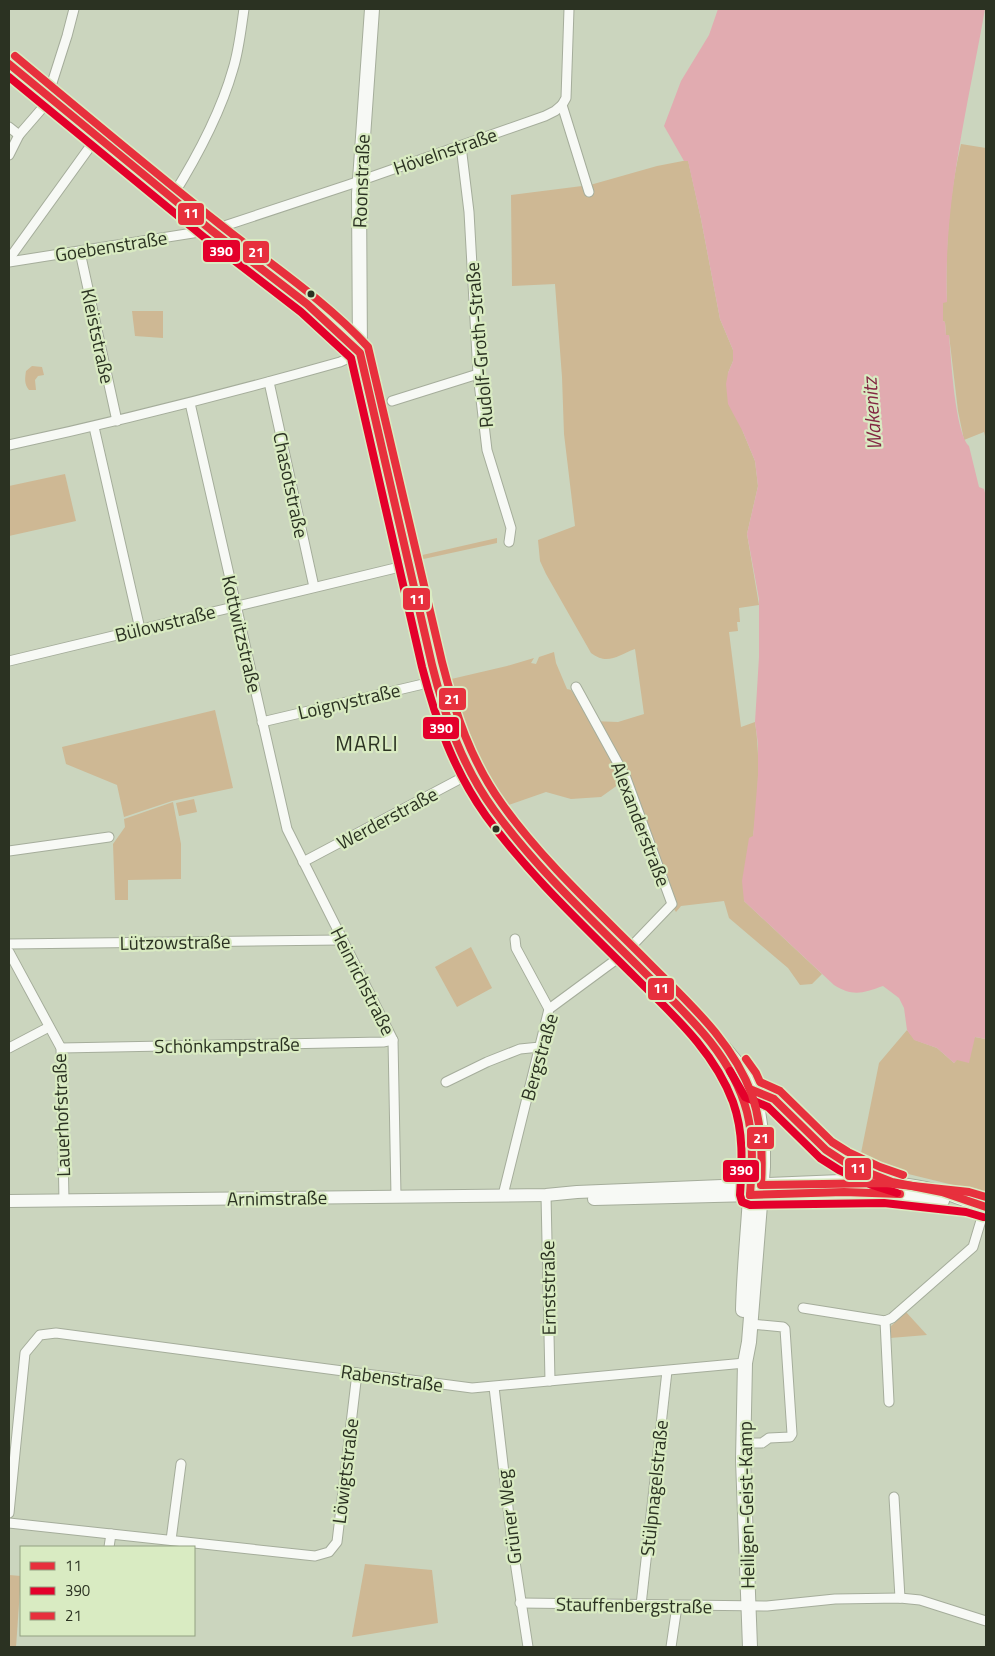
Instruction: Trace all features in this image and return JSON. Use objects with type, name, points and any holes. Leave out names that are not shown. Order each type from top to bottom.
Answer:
[{"type":"main road","name":"Roonstraße","points":[[372,9],[359,181],[360,353],[408,565],[436,681],[448,719],[471,774],[505,824],[534,860],[701,1029],[734,1068]]},
{"type":"main road","points":[[9,64],[212,230],[304,300],[335,327],[360,353]]},
{"type":"main road","name":"Heiligen-Geist-Kamp","points":[[734,1068],[752,1090],[757,1104],[762,1137],[763,1167],[756,1189],[743,1288],[743,1342],[746,1363]]},
{"type":"main road","name":"Heiligen-Geist-Kamp","points":[[734,1068],[750,1123],[756,1189],[743,1443],[750,1647]]},
{"type":"main road","points":[[845,1186],[892,1182],[942,1192],[986,1207]]},
{"type":"main road","points":[[845,1186],[940,1200],[968,1202]]},
{"type":"main road","name":"Arnimstraße","points":[[9,1202],[546,1195],[577,1192],[845,1186]]},
{"type":"street","points":[[9,155],[19,135],[45,105],[74,9]]},
{"type":"street","points":[[172,197],[198,155],[224,98],[234,68],[244,9]]},
{"type":"street","points":[[569,9],[566,98],[562,105],[590,192]]},
{"type":"street","name":"Hövelnstraße","points":[[212,230],[462,146],[545,116],[562,105]]},
{"type":"street","points":[[9,127],[19,135]]},
{"type":"street","points":[[9,260],[97,137]]},
{"type":"street","name":"Rudolf-Groth-Straße","points":[[462,146],[469,212],[478,374],[488,450],[511,528],[509,542]]},
{"type":"street","name":"Goebenstraße","points":[[9,260],[80,252],[212,230]]},
{"type":"street","name":"Kleiststraße","points":[[80,252],[117,421]]},
{"type":"street","points":[[9,445],[94,427],[190,403],[348,359],[360,353]]},
{"type":"street","points":[[392,401],[478,374]]},
{"type":"street","name":"Chasotstraße","points":[[269,382],[314,588]]},
{"type":"street","name":"Kottwitzstraße","points":[[190,403],[287,829],[302,862]]},
{"type":"street","points":[[94,427],[140,629]]},
{"type":"street","name":"Bülowstraße","points":[[9,661],[408,565]]},
{"type":"street","name":"Loignystraße","points":[[262,722],[436,681]]},
{"type":"street","name":"Alexanderstraße","points":[[576,686],[626,778],[672,904],[625,953]]},
{"type":"street","name":"Werderstraße","points":[[302,862],[471,774]]},
{"type":"street","points":[[9,851],[109,837]]},
{"type":"street","name":"Heinrichstraße","points":[[302,862],[393,1040],[396,1196]]},
{"type":"street","points":[[515,938],[516,948],[549,1010]]},
{"type":"street","name":"Lützowstraße","points":[[9,944],[341,940]]},
{"type":"street","name":"Lauerhofstraße","points":[[9,952],[61,1048],[64,1201]]},
{"type":"street","name":"Bergstraße","points":[[503,1195],[549,1010],[625,953]]},
{"type":"street","points":[[9,1048],[49,1028]]},
{"type":"street","name":"Schönkampstraße","points":[[61,1048],[383,1042],[393,1040]]},
{"type":"street","points":[[446,1082],[486,1062],[520,1049],[540,1047]]},
{"type":"street","points":[[752,1090],[774,1099],[820,1144],[846,1163],[892,1182]]},
{"type":"street","points":[[845,1186],[846,1163]]},
{"type":"street","name":"Ernststraße","points":[[546,1195],[550,1382]]},
{"type":"street","points":[[803,1308],[886,1321],[892,1318],[973,1247],[986,1207]]},
{"type":"street","points":[[886,1321],[889,1402]]},
{"type":"street","points":[[743,1443],[762,1443],[769,1438],[792,1436],[785,1329],[783,1327],[750,1324]]},
{"type":"street","name":"Rabenstraße","points":[[9,1513],[25,1353],[40,1335],[56,1333],[472,1388],[746,1363]]},
{"type":"street","name":"Stülpnagelstraße","points":[[641,1605],[667,1370]]},
{"type":"street","name":"Löwigtstraße","points":[[171,1540],[315,1556],[329,1552],[337,1542],[357,1373]]},
{"type":"street","name":"Grüner Weg","points":[[494,1387],[512,1542],[528,1647]]},
{"type":"street","points":[[9,1523],[171,1540],[181,1464]]},
{"type":"street","points":[[894,1497],[900,1598]]},
{"type":"street","points":[[109,1546],[111,1534]]},
{"type":"street","name":"Stauffenbergstraße","points":[[520,1603],[767,1606],[835,1599],[900,1598],[920,1600],[986,1622]]},
{"type":"street","points":[[671,1647],[677,1606]]},
{"type":"shaded area","points":[[961,144],[986,148],[986,440],[984,432],[964,440],[958,411],[949,335],[946,335],[945,322],[943,321],[943,302],[947,302],[947,243],[951,203]]},
{"type":"shaded area","points":[[688,160],[720,319],[733,350],[733,361],[728,373],[743,432],[755,461],[758,486],[747,534],[759,605],[739,608],[740,622],[737,622],[738,631],[729,632],[741,727],[755,722],[757,744],[758,789],[744,901],[822,974],[812,984],[800,985],[788,968],[729,918],[724,901],[681,906],[676,912],[668,900],[622,782],[601,797],[571,799],[546,792],[506,806],[481,769],[458,715],[447,680],[534,658],[531,663],[536,664],[539,657],[554,652],[556,663],[567,689],[571,690],[592,721],[618,722],[644,714],[635,649],[608,659],[597,657],[591,653],[540,561],[538,540],[575,526],[564,434],[555,284],[512,286],[511,195],[590,185],[657,166]]},
{"type":"shaded area","points":[[132,311],[163,311],[163,338],[135,336]]},
{"type":"shaded area","points":[[32,366],[42,367],[44,375],[38,376],[35,380],[36,390],[29,390],[27,388],[25,379],[26,371]]},
{"type":"shaded area","points":[[65,474],[76,521],[9,536],[9,486]]},
{"type":"shaded area","points":[[497,538],[497,543],[419,560],[418,556]]},
{"type":"shaded area","points":[[215,710],[233,788],[172,801],[124,817],[117,785],[66,764],[62,747]]},
{"type":"shaded area","points":[[194,799],[197,812],[179,816],[176,803]]},
{"type":"shaded area","points":[[173,802],[181,844],[181,879],[128,880],[128,900],[115,900],[113,844],[125,827],[124,819]]},
{"type":"shaded area","points":[[471,947],[492,988],[457,1007],[435,967]]},
{"type":"shaded area","points":[[907,1030],[915,1040],[937,1048],[954,1063],[975,1037],[986,1039],[986,1193],[896,1171],[860,1158],[879,1063]]},
{"type":"shaded area","points":[[906,1312],[927,1335],[890,1338],[890,1327]]},
{"type":"shaded area","points":[[365,1564],[432,1570],[438,1623],[352,1637]]},
{"type":"shaded area","points":[[9,1575],[20,1576],[20,1590],[16,1647],[9,1647]]},
{"type":"water","name":"Wakenitz","points":[[718,9],[985,9],[958,155],[949,228],[947,302],[943,303],[943,321],[945,322],[946,335],[949,335],[954,394],[960,426],[969,446],[979,487],[984,489],[986,497],[986,1039],[975,1037],[969,1063],[957,1060],[954,1063],[937,1048],[914,1040],[907,1030],[904,1008],[899,998],[883,986],[858,993],[841,989],[834,985],[744,901],[742,881],[749,838],[753,836],[758,775],[758,744],[755,722],[759,657],[759,599],[747,534],[758,486],[755,461],[743,432],[728,404],[726,384],[733,361],[733,350],[720,319],[688,161],[684,161],[664,126],[681,81],[709,35]]},
{"type":"transit line","name":"21","points":[[15,56],[192,202],[314,297],[368,347],[442,662],[452,700],[473,754],[491,788],[518,826],[536,847],[575,889],[697,1011],[723,1042],[744,1076],[758,1117],[762,1151],[761,1185],[885,1183],[969,1192],[986,1197]]},
{"type":"transit line","name":"11","points":[[9,64],[211,230],[307,304],[360,353],[432,665],[449,722],[464,758],[483,793],[510,831],[545,872],[689,1017],[730,1070],[740,1090],[749,1122],[752,1143],[750,1195]]},
{"type":"transit line","name":"390","points":[[9,77],[205,238],[301,312],[351,358],[422,667],[433,707],[455,763],[486,816],[520,859],[558,900],[678,1020],[715,1066],[725,1084],[737,1114],[741,1137],[740,1195],[742,1202],[750,1205],[884,1203],[966,1212],[983,1217]]},
{"type":"transit line","name":"21","points":[[746,1059],[760,1082],[780,1091],[832,1142],[880,1167],[903,1175]]},
{"type":"transit line","name":"390","points":[[730,1071],[745,1097],[768,1107],[820,1158],[839,1170],[872,1185],[897,1193]]},
{"type":"transit line","name":"11","points":[[752,1090],[774,1099],[826,1150],[849,1165],[892,1182],[942,1192],[986,1207]]},
{"type":"transit line","name":"11","points":[[750,1195],[844,1192],[900,1194]]},
{"type":"district","name":"MARLI","points":[[367,744]]}]
